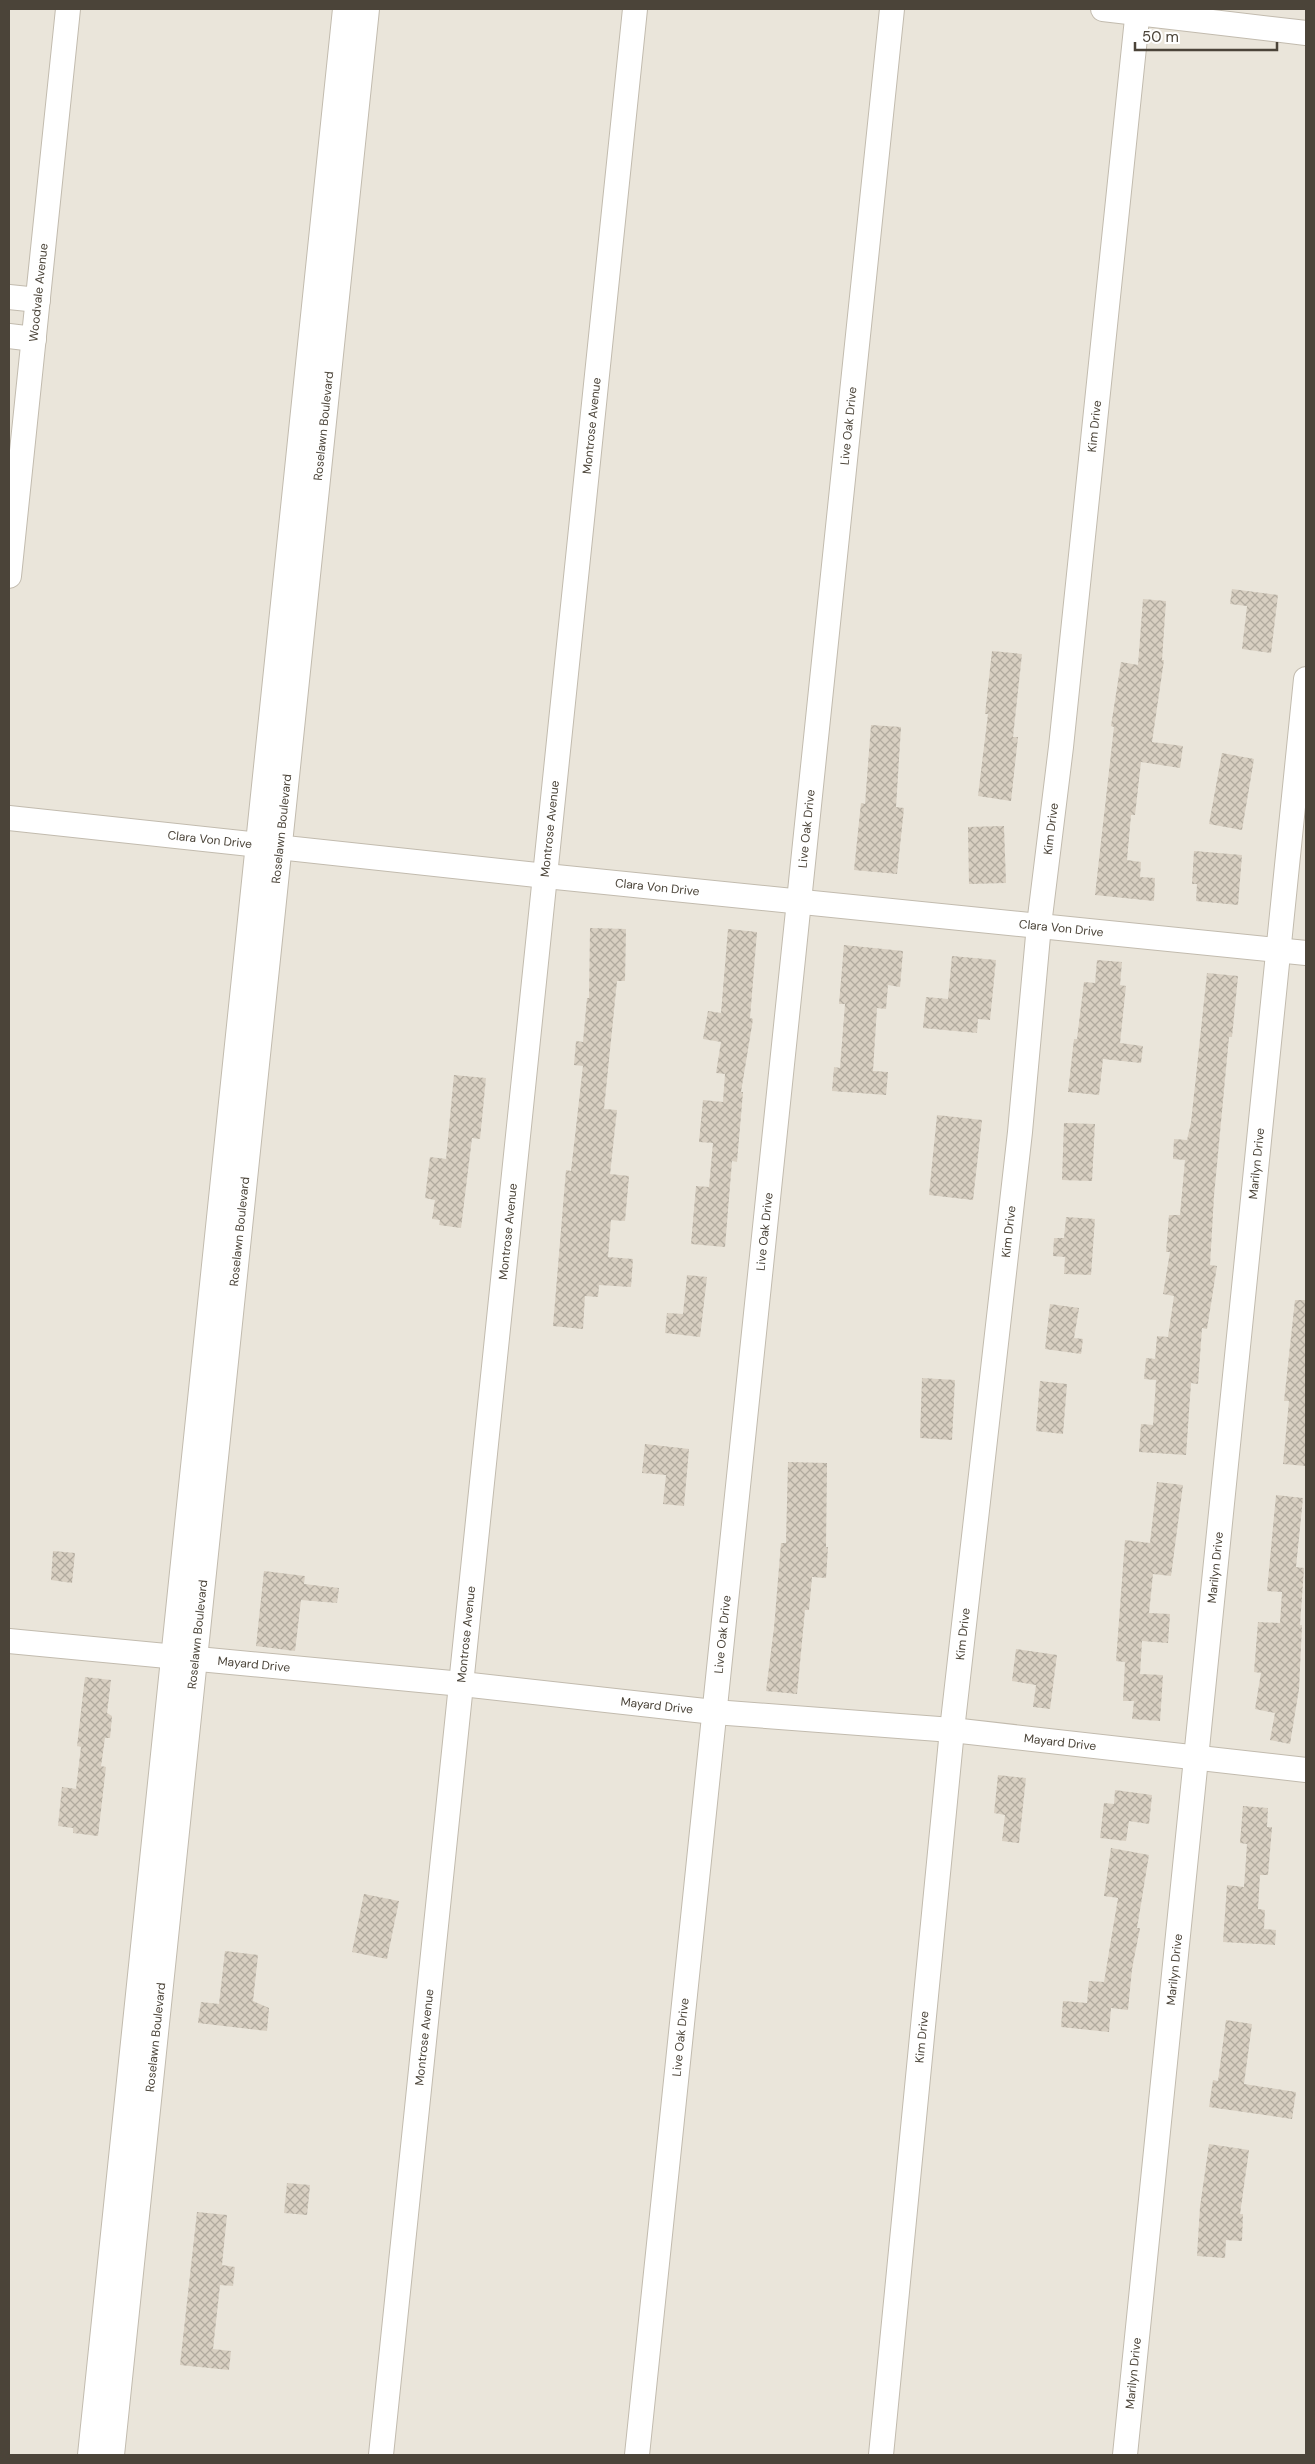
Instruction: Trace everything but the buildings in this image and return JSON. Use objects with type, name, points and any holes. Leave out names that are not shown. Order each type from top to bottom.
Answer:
[{"type":"street","name":"Woodvale Avenue","points":[[9,576],[68,9]]},
{"type":"street","name":"Roselawn Boulevard","points":[[90,2455],[114,2325],[316,393],[339,171],[345,9]]},
{"type":"street","name":"Roselawn Boulevard","points":[[339,171],[367,9]]},
{"type":"street","name":"Montrose Avenue","points":[[381,2455],[635,9]]},
{"type":"street","name":"Live Oak Drive","points":[[637,2455],[892,9]]},
{"type":"street","points":[[1103,9],[1137,10],[1306,33]]},
{"type":"street","name":"Kim Drive","points":[[882,2455],[952,1730],[1020,1132],[1039,925],[1063,727],[1137,10]]},
{"type":"street","points":[[9,297],[38,300]]},
{"type":"street","points":[[9,336],[34,339]]},
{"type":"street","name":"Marilyn Drive","points":[[1124,2455],[1197,1758],[1277,950],[1306,679]]},
{"type":"street","name":"Clara Von Drive","points":[[9,818],[546,876],[798,900],[1306,953]]},
{"type":"street","name":"Mayard Drive","points":[[9,1641],[462,1684],[714,1712],[952,1730],[1306,1770]]},
{"type":"street","name":"Roselawn Boulevard","points":[[112,2455],[114,2325]]},
{"type":"shaded area","points":[[9,9],[1306,9],[1306,2455],[9,2455]]}]
